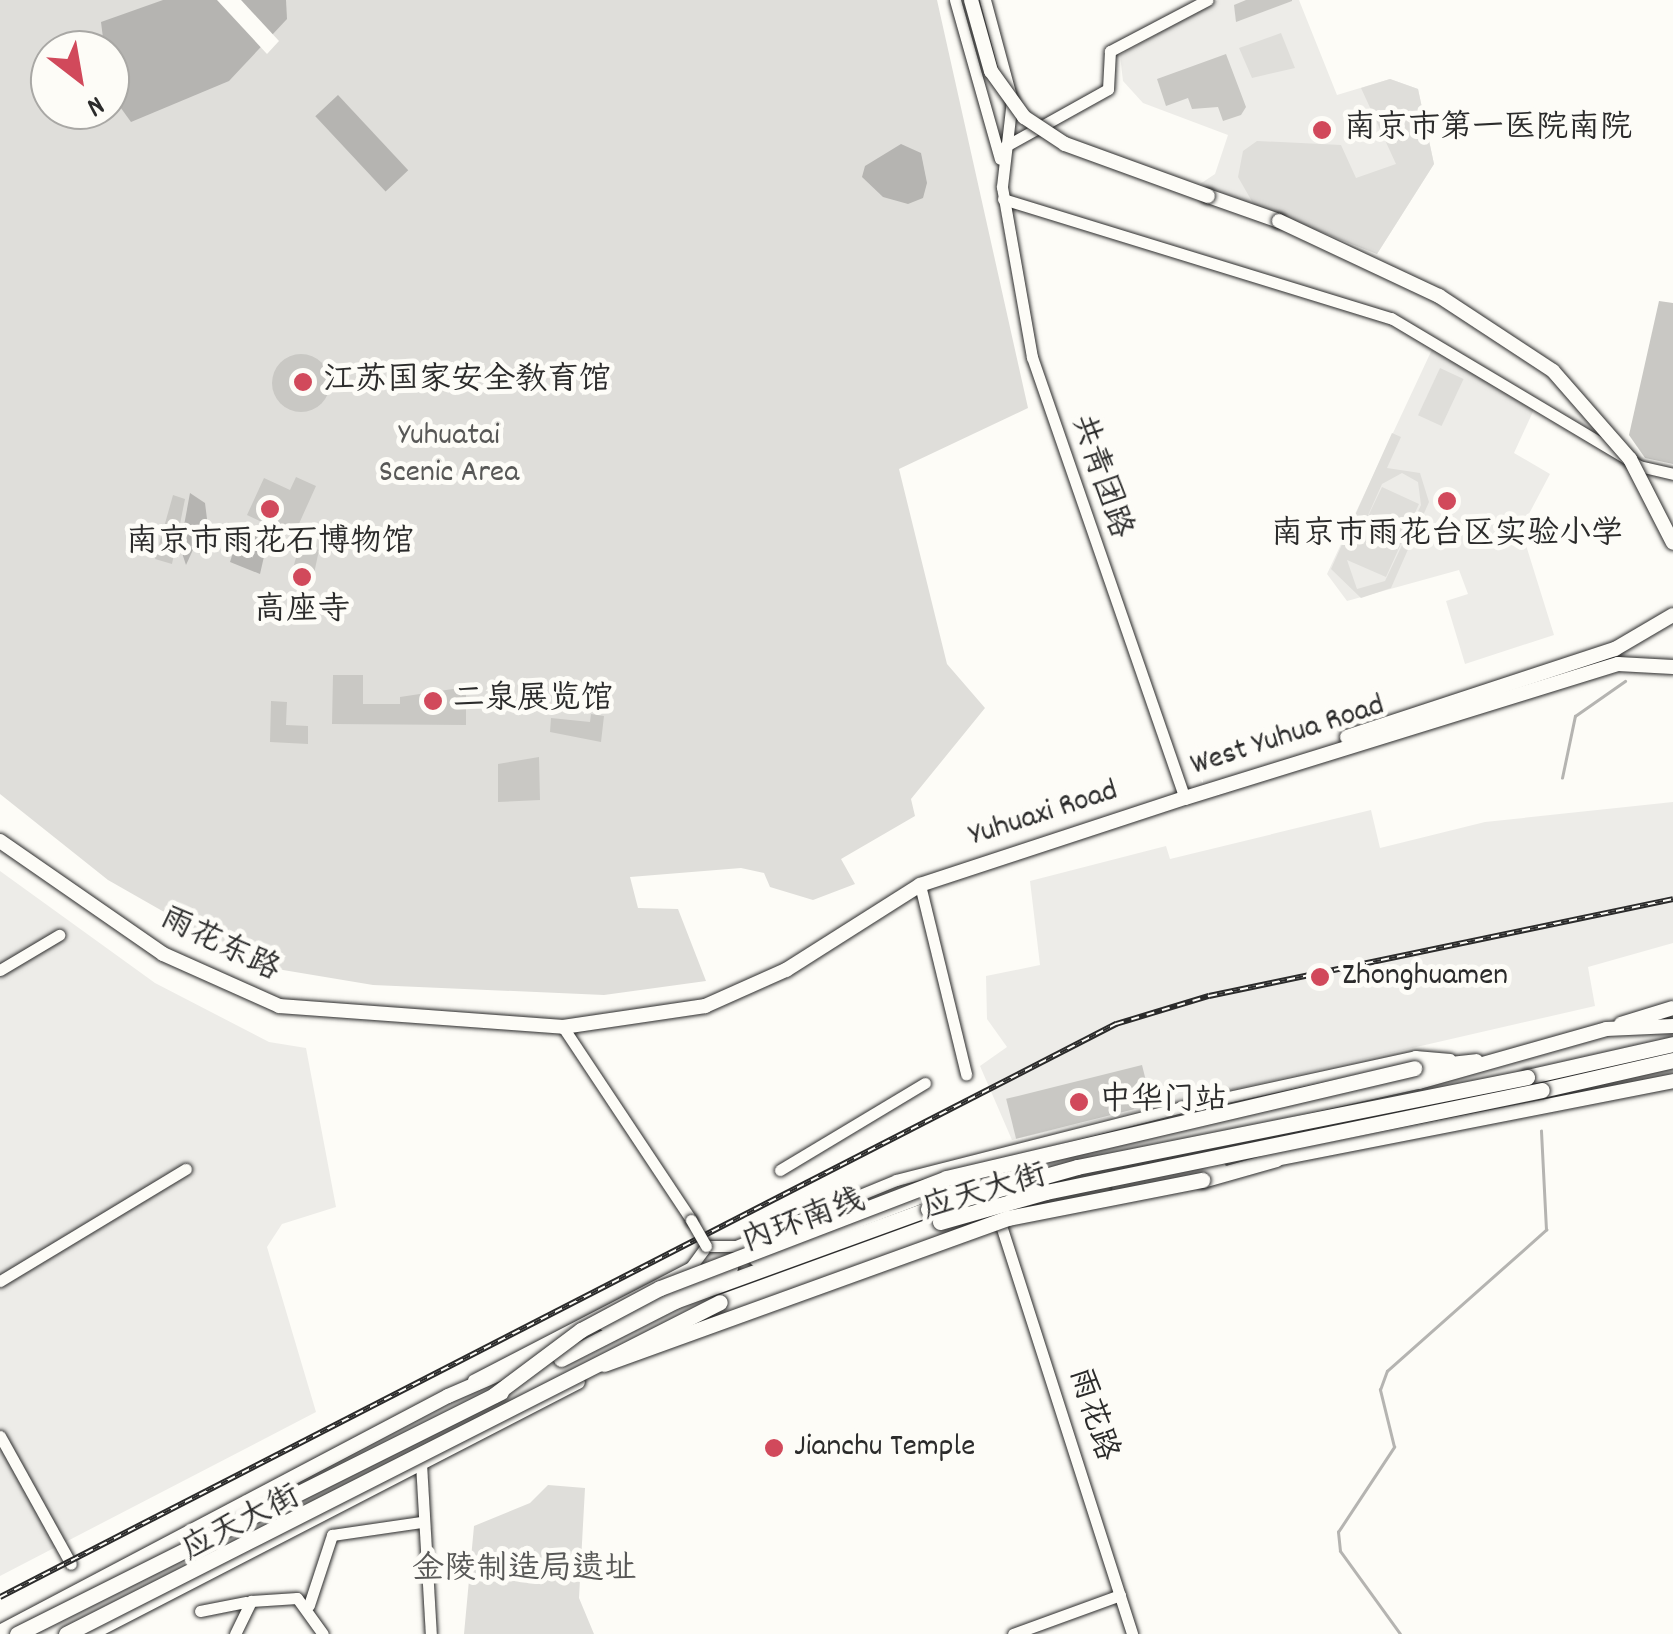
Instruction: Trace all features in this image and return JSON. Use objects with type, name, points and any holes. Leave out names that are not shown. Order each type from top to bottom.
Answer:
[{"type":"highway","name":"内环南线","points":[[17,1634],[676,1301],[1000,1186],[1673,1044]]},
{"type":"highway","name":"内环南线","points":[[66,1634],[581,1369],[720,1302],[1028,1197],[1673,1060]]},
{"type":"highway","points":[[494,1395],[580,1330],[660,1288],[946,1178],[1414,1068],[1476,1061]]},
{"type":"highway","points":[[581,1369],[657,1348],[1008,1218],[1202,1180],[1276,1159]]},
{"type":"main road","points":[[971,0],[990,71],[1024,117],[1065,144],[1279,220],[1439,296],[1552,371],[1630,460],[1673,543]]},
{"type":"main road","name":"West Yuhua Road","points":[[1185,798],[1416,712],[1598,655],[1656,628],[1673,615]]},
{"type":"main road","points":[[1655,665],[1641,647],[1656,628]]},
{"type":"main road","name":"West Yuhua Road","points":[[1185,798],[1618,664],[1673,667]]},
{"type":"main road","name":"Yuhuaxi Road","points":[[563,1026],[705,1006],[786,970],[920,885],[1185,798]]},
{"type":"main road","name":"雨花东路","points":[[0,840],[163,954],[279,1006],[563,1026]]},
{"type":"main road","name":"应天大街","points":[[0,1632],[448,1396],[721,1272],[990,1177],[1419,1082],[1476,1061],[1673,1008]]},
{"type":"main road","name":"应天大街","points":[[1606,1029],[1673,1026]]},
{"type":"main road","name":"应天大街","points":[[90,1634],[666,1336],[997,1214],[1673,1080]]},
{"type":"main road","points":[[398,1422],[421,1463]]},
{"type":"street","name":"共青团路","points":[[955,0],[1002,162]]},
{"type":"street","name":"共青团路","points":[[985,0],[1012,100],[1002,162],[1003,199],[1048,412],[1185,798]]},
{"type":"street","points":[[1004,147],[1108,89],[1110,51],[1208,0]]},
{"type":"street","points":[[1003,199],[1390,318],[1639,466],[1673,474]]},
{"type":"street","points":[[920,885],[966,1074]]},
{"type":"street","points":[[0,970],[59,935]]},
{"type":"street","points":[[563,1026],[706,1246]]},
{"type":"street","name":"应天大街","points":[[448,1396],[691,1267],[706,1246],[736,1246],[850,1197],[977,1157],[1414,1056],[1476,1061]]},
{"type":"street","points":[[780,1170],[925,1083]]},
{"type":"street","points":[[968,1144],[990,1177]]},
{"type":"street","points":[[0,1281],[186,1169]]},
{"type":"street","name":"雨花路","points":[[990,1177],[997,1214],[1132,1634]]},
{"type":"street","points":[[0,1436],[72,1564]]},
{"type":"street","points":[[421,1463],[428,1508],[422,1522],[431,1634]]},
{"type":"street","points":[[309,1605],[332,1535],[422,1522]]},
{"type":"street","points":[[1013,1634],[1120,1595]]},
{"type":"street","points":[[200,1612],[250,1601],[297,1598],[309,1605],[322,1634]]},
{"type":"street","points":[[236,1634],[250,1601]]},
{"type":"shaded area","points":[[163,0],[286,0],[287,19],[229,81],[131,122],[130,30],[102,30],[101,22]]},
{"type":"shaded area","name":"南京市第一医院南院","points":[[1218,0],[1299,0],[1337,95],[1390,79],[1418,89],[1434,164],[1377,254],[1200,184],[1215,174],[1228,135],[1143,103],[1123,81],[1120,55]]},
{"type":"shaded area","points":[[338,95],[408,170],[386,191],[315,116]]},
{"type":"shaded area","points":[[901,144],[921,153],[927,183],[923,198],[908,204],[883,197],[862,177],[865,166]]},
{"type":"shaded area","name":"南京市雨花台区实验小学","points":[[1436,341],[1536,405],[1514,453],[1550,474],[1521,529],[1554,635],[1465,664],[1446,601],[1468,594],[1459,570],[1347,601],[1327,574]]},
{"type":"shaded area","points":[[190,493],[205,503],[207,519],[186,565],[180,547]]},
{"type":"shaded area","points":[[242,524],[268,539],[260,574],[230,562]]},
{"type":"shaded area","points":[[1673,802],[1673,943],[1588,967],[1595,1006],[1012,1140],[980,1066],[1007,1047],[987,1019],[986,976],[1040,965],[1030,881],[1166,846],[1170,859],[1371,810],[1380,848],[1485,822]]},
{"type":"shaded area","points":[[0,871],[155,983],[269,1042],[306,1048],[336,1207],[282,1224],[267,1247],[316,1412],[0,1576]]},
{"type":"green space","name":"Yuhuatai Scenic Area","points":[[0,0],[937,0],[1028,408],[899,469],[947,664],[985,708],[911,799],[915,816],[841,859],[855,884],[813,900],[770,887],[764,873],[741,868],[630,877],[638,908],[678,909],[706,981],[604,995],[373,985],[277,969],[201,933],[108,880],[0,794]]},
{"type":"green space","points":[[1281,33],[1295,68],[1252,78],[1239,48]]},
{"type":"green space","points":[[1390,79],[1418,89],[1434,164],[1377,254],[1254,205],[1238,177],[1243,151],[1257,141],[1341,145],[1356,178],[1396,164],[1361,88]]},
{"type":"green space","points":[[1440,368],[1464,379],[1442,426],[1418,415]]},
{"type":"green space","points":[[1392,433],[1401,437],[1387,468],[1420,473],[1429,502],[1391,588],[1361,598],[1331,569]],"holes":[[[1402,473],[1418,482],[1421,505],[1385,581],[1357,589],[1347,560],[1386,577],[1419,504],[1382,487],[1361,531],[1382,484]]]},
{"type":"green space","name":"金陵制造局遗址","points":[[548,1485],[585,1488],[579,1598],[594,1634],[464,1634],[474,1526],[530,1503]]},
{"type":"pier","points":[[217,0],[241,0],[279,41],[267,54]]},
{"type":"building","points":[[1246,0],[1292,1],[1236,22],[1234,5]]},
{"type":"building","points":[[1226,54],[1246,107],[1241,115],[1223,121],[1218,107],[1192,109],[1188,98],[1166,106],[1157,79]]},
{"type":"building","points":[[1659,301],[1673,303],[1673,464],[1645,458],[1629,435]]},
{"type":"building","name":"江苏国家安全教育馆","points":[[301,354],[321,363],[330,383],[321,403],[301,412],[281,403],[272,383],[281,363]]},
{"type":"building","name":"南京市雨花石博物馆","points":[[296,477],[316,486],[293,537],[247,515],[264,478],[290,490]]},
{"type":"building","points":[[173,495],[185,499],[172,564],[155,559]]},
{"type":"building","points":[[300,543],[319,550],[311,588],[289,583]]},
{"type":"building","name":"二泉展览馆","points":[[333,675],[363,675],[363,704],[400,704],[400,697],[466,687],[466,725],[332,724]]},
{"type":"building","points":[[271,701],[287,702],[286,725],[308,726],[308,744],[270,742]]},
{"type":"building","points":[[591,714],[604,716],[601,742],[550,732],[551,718],[590,722]]},
{"type":"building","points":[[539,757],[540,800],[498,802],[498,764]]},
{"type":"building","name":"中华门站","points":[[1142,1065],[1152,1105],[1016,1139],[1006,1099]]},
{"type":"waterway","points":[[1562,778],[1575,716],[1625,681]]},
{"type":"waterway","points":[[1400,1634],[1340,1551],[1338,1532],[1394,1447],[1380,1390],[1387,1371],[1546,1230],[1541,1131]]},
{"type":"railway","points":[[0,1597],[1116,1024],[1209,996],[1673,899]]},
{"type":"place","name":"南京市第一医院南院","points":[[1322,130]]},
{"type":"place","name":"江苏国家安全教育馆","points":[[303,382]]},
{"type":"place","name":"南京市雨花台区实验小学","points":[[1447,501]]},
{"type":"place","name":"南京市雨花石博物馆","points":[[270,509]]},
{"type":"place","name":"高座寺","points":[[302,577]]},
{"type":"place","name":"二泉展览馆","points":[[433,701]]},
{"type":"place","name":"Zhonghuamen","points":[[1320,977]]},
{"type":"place","name":"中华门站","points":[[1079,1102]]},
{"type":"place","name":"Jianchu Temple","points":[[774,1448]]}]
